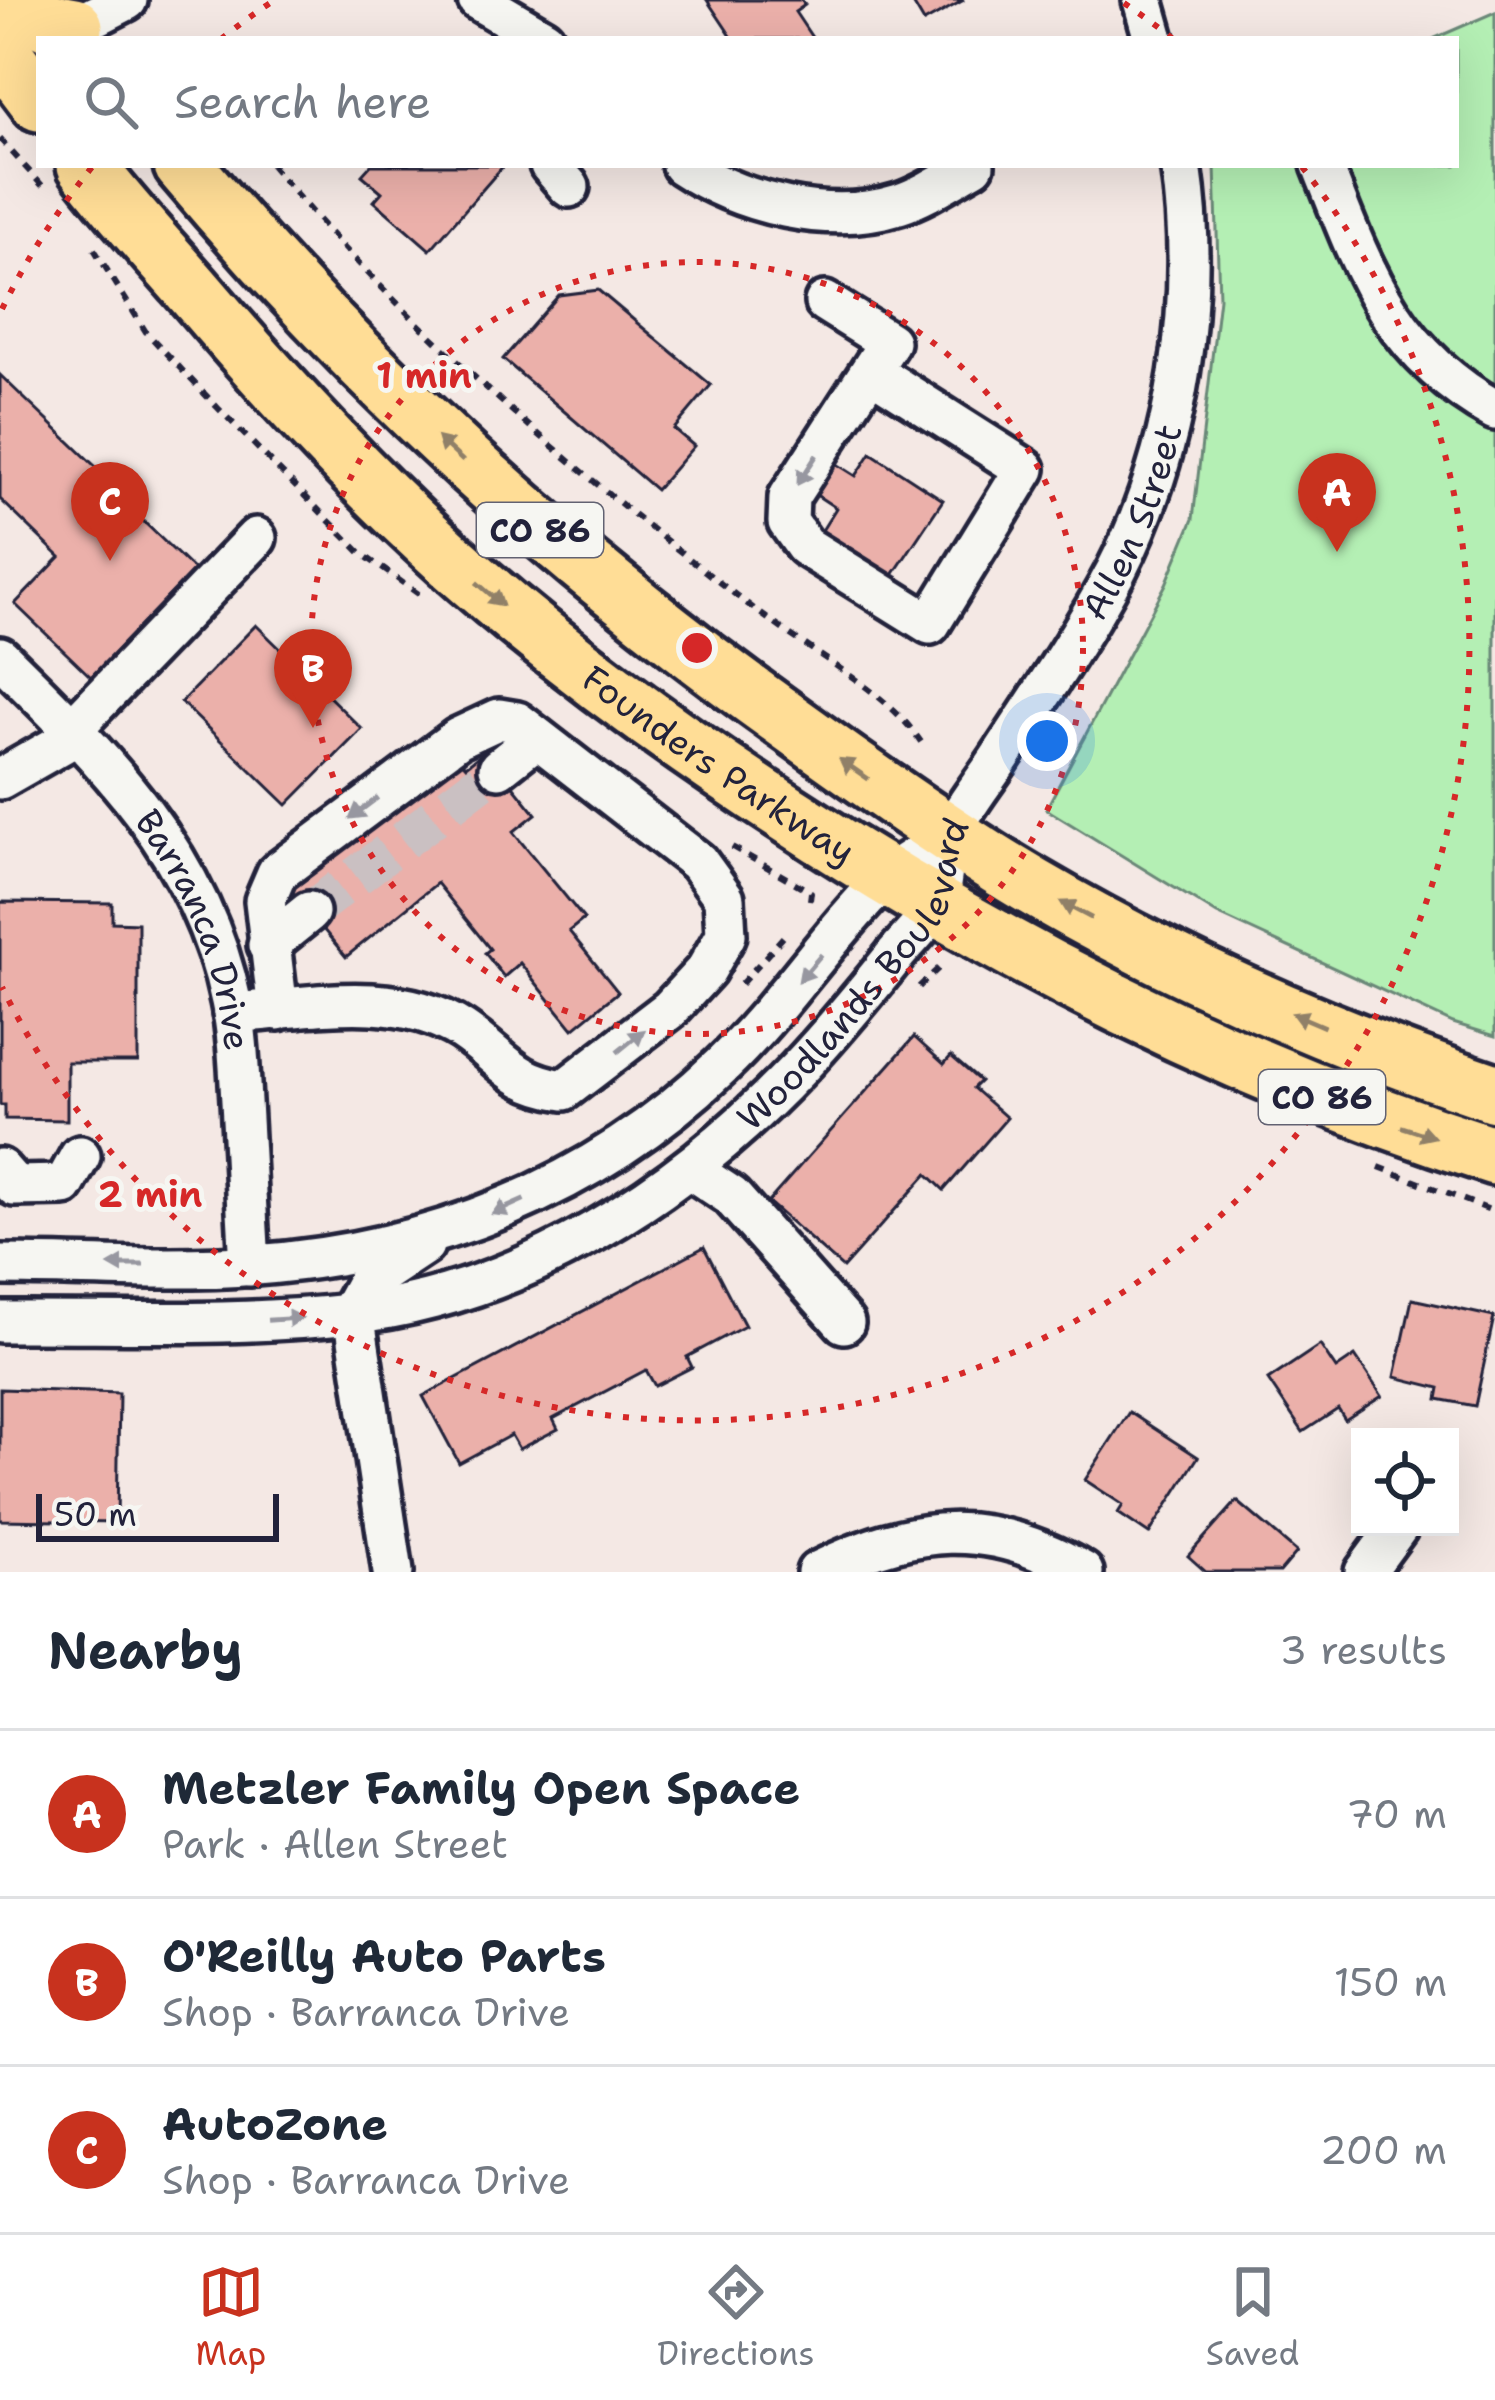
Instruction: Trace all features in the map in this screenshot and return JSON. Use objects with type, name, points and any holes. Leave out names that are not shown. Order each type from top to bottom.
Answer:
[{"type":"highway","points":[[11,0],[47,22],[71,22]]},
{"type":"highway","points":[[0,50],[36,98]]},
{"type":"highway","name":"Founders Parkway","points":[[89,168],[256,365],[446,556],[524,623],[690,750],[934,908],[1079,987],[1289,1084],[1495,1156]]},
{"type":"highway","name":"Founders Parkway","points":[[186,168],[377,380],[505,501],[727,679],[950,836],[1075,910],[1224,984],[1409,1064],[1495,1093]]},
{"type":"street","points":[[71,22],[127,0]]},
{"type":"street","points":[[478,0],[539,36]]},
{"type":"street","points":[[1143,0],[1153,36]]},
{"type":"street","points":[[686,168],[746,196],[792,208],[847,211],[892,206],[969,168]]},
{"type":"street","name":"Allen Street","points":[[950,836],[1074,644],[1140,517],[1167,427],[1186,315],[1181,168]]},
{"type":"street","points":[[1323,168],[1363,267],[1403,336],[1450,382],[1495,410]]},
{"type":"street","points":[[825,302],[889,342],[789,497],[788,522],[805,546],[930,625],[1024,470],[871,371]]},
{"type":"street","points":[[0,779],[76,731],[256,538]]},
{"type":"street","name":"Barranca Drive","points":[[0,658],[133,794],[188,881],[217,948],[233,1013],[250,1266]]},
{"type":"street","points":[[233,1013],[278,1010],[355,1004],[399,1006],[458,1028],[530,1085],[564,1090],[670,1009],[706,970],[726,935],[724,898],[698,862],[518,722],[499,719],[458,738],[277,873],[265,901],[278,1010]]},
{"type":"street","points":[[499,768],[538,738]]},
{"type":"street","name":"Woodlands Boulevard","points":[[0,1265],[250,1266],[331,1258],[438,1234],[504,1210],[579,1173],[682,1102],[772,1015],[885,878],[950,836]]},
{"type":"street","name":"Woodlands Boulevard","points":[[0,1322],[238,1322],[355,1314],[420,1300],[528,1263],[613,1219],[690,1169],[728,1139],[818,1048],[934,908],[950,836]]},
{"type":"street","points":[[268,945],[309,912]]},
{"type":"street","points":[[0,1168],[15,1186],[64,1185],[80,1156]]},
{"type":"street","points":[[690,1169],[731,1196],[844,1323]]},
{"type":"street","points":[[393,1572],[356,1299],[365,1284],[438,1234]]},
{"type":"street","points":[[817,1572],[859,1551],[945,1531],[986,1533],[1022,1542],[1083,1572]]},
{"type":"street","points":[[1365,1572],[1391,1536]]},
{"type":"path","points":[[273,168],[320,224],[446,352],[580,471],[703,569],[896,709],[921,742]]},
{"type":"path","points":[[905,1004],[936,968],[944,963],[957,966]]},
{"type":"path","points":[[1368,1162],[1495,1212]]},
{"type":"green space","points":[[1495,12],[1495,1036],[1453,1023],[1217,914],[1046,809],[1166,584],[1193,519],[1219,298],[1215,168],[1459,168],[1459,36],[1440,36]]},
{"type":"building","points":[[707,0],[801,0],[805,5],[795,12],[811,36],[731,36]]},
{"type":"building","points":[[911,0],[964,0],[924,22]]},
{"type":"building","points":[[368,168],[501,168],[430,250],[374,201],[382,192],[362,175]]},
{"type":"building","points":[[598,290],[711,385],[674,429],[694,446],[656,490],[503,359],[559,295]]},
{"type":"building","points":[[0,375],[122,492],[118,497],[194,570],[91,677],[15,604],[60,557],[0,499]]},
{"type":"building","points":[[818,452],[856,476],[871,453],[943,500],[891,578],[821,532],[836,508],[798,483]]},
{"type":"building","points":[[256,625],[362,729],[287,805],[181,702]]},
{"type":"building","points":[[485,751],[536,814],[513,832],[584,919],[569,931],[618,992],[573,1029],[520,963],[504,977],[485,953],[490,949],[437,883],[346,957],[290,889],[456,755],[466,766]]},
{"type":"building","points":[[0,902],[112,903],[112,922],[138,923],[138,1062],[67,1062],[67,1120],[5,1119],[5,1105],[0,1105]]},
{"type":"building","points":[[914,1037],[944,1064],[951,1056],[980,1081],[973,1088],[1007,1118],[944,1190],[927,1174],[843,1268],[768,1202]]},
{"type":"building","points":[[704,1247],[745,1326],[687,1357],[692,1367],[655,1386],[646,1370],[553,1419],[558,1429],[519,1449],[511,1435],[459,1463],[423,1396]]},
{"type":"building","points":[[1412,1299],[1494,1317],[1475,1406],[1438,1399],[1440,1388],[1395,1377]]},
{"type":"building","points":[[1320,1345],[1336,1369],[1355,1356],[1382,1396],[1345,1420],[1338,1409],[1303,1432],[1268,1380]]},
{"type":"building","points":[[0,1389],[119,1393],[117,1522],[0,1520]]},
{"type":"building","points":[[1129,1412],[1198,1457],[1149,1534],[1118,1513],[1123,1505],[1085,1480]]},
{"type":"building","points":[[1237,1501],[1297,1552],[1280,1572],[1206,1572],[1188,1556]]},
{"type":"tunnel","points":[[309,912],[499,768]]},
{"type":"place","name":"Metzler Family Open Space","points":[[1337,552]]},
{"type":"place","name":"AutoZone","points":[[110,561]]},
{"type":"place","name":"O'Reilly Auto Parts","points":[[313,728]]}]
